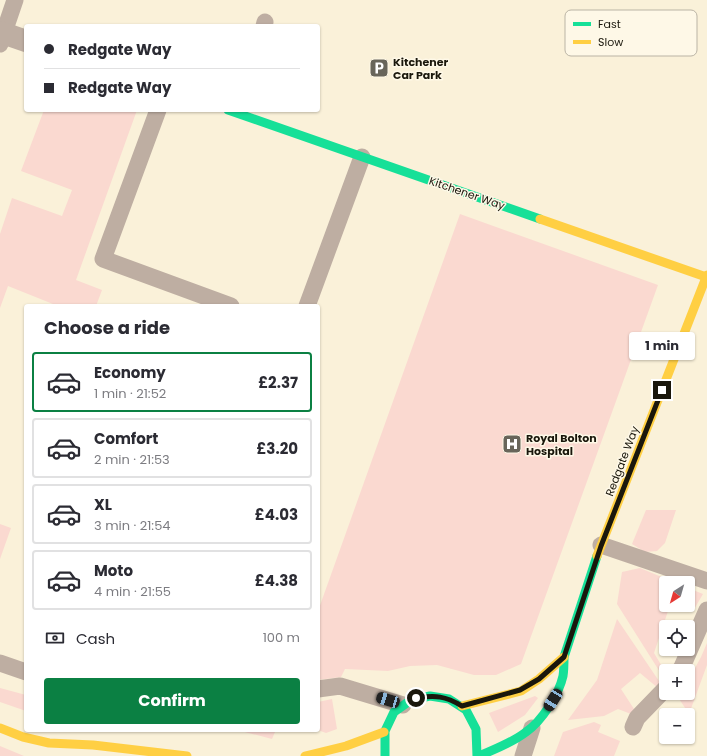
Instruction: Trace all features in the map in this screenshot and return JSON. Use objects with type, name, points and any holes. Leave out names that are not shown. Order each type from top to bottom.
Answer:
[{"type":"street","points":[[1,36],[24,41]]},
{"type":"street","name":"Kitchener Way","points":[[237,112],[362,157],[707,276]]},
{"type":"street","name":"Redgate Way","points":[[402,704],[416,698],[432,695],[448,698],[462,706],[471,717],[477,729],[479,743],[478,756],[511,742],[532,728],[543,716],[563,677],[564,657],[601,546],[707,276]]},
{"type":"street","points":[[462,706],[520,690],[539,679],[564,657]]},
{"type":"street","points":[[385,756],[383,746],[384,732],[391,717],[402,704]]},
{"type":"street","points":[[0,728],[23,737],[94,751],[187,756]]},
{"type":"street","points":[[305,756],[346,746],[384,732]]},
{"type":"lane","points":[[1,36],[15,0]]},
{"type":"lane","points":[[157,112],[103,259],[226,304]]},
{"type":"lane","points":[[307,304],[362,157]]},
{"type":"lane","points":[[601,546],[707,581]]},
{"type":"lane","points":[[683,664],[707,610]]},
{"type":"lane","points":[[0,663],[24,671]]},
{"type":"lane","points":[[320,689],[340,686],[402,704]]},
{"type":"lane","points":[[633,727],[637,718],[659,695]]},
{"type":"lane","points":[[523,756],[532,728]]},
{"type":"shaded area","name":"Royal Bolton Hospital","points":[[0,0],[707,0],[707,756],[0,756]]},
{"type":"shaded area","points":[[43,112],[136,112],[76,280],[102,290],[97,304],[53,304],[8,286],[0,308],[0,234],[12,198],[62,216],[72,190],[21,171]]},
{"type":"shaded area","points":[[460,214],[658,285],[521,664],[496,675],[474,675],[437,665],[410,666],[388,671],[345,669],[341,677],[320,680],[320,605]]},
{"type":"shaded area","points":[[646,510],[676,510],[665,543],[657,551],[645,552],[632,544]]},
{"type":"shaded area","points":[[0,524],[11,528],[0,559]]},
{"type":"shaded area","points":[[640,568],[659,576],[659,612],[668,612],[665,620],[659,620],[659,638],[654,653],[661,664],[659,664],[659,670],[617,604],[622,572]]},
{"type":"shaded area","points":[[695,591],[703,594],[695,608]]},
{"type":"shaded area","points":[[617,619],[659,681],[659,687],[658,688],[640,673],[621,689],[634,709],[631,714],[618,709],[604,716],[568,720],[597,680]]},
{"type":"shaded area","points":[[707,643],[707,665],[695,698],[695,668]]},
{"type":"shaded area","points":[[0,688],[24,694],[24,710],[0,702]]},
{"type":"shaded area","points":[[535,696],[538,698],[525,715],[498,732],[489,713]]},
{"type":"shaded area","points":[[332,699],[337,729],[326,733],[320,731],[320,702]]},
{"type":"shaded area","points":[[680,700],[694,700],[691,708],[685,708]]},
{"type":"shaded area","points":[[594,722],[601,725],[598,732],[620,741],[614,756],[554,756],[563,732]]},
{"type":"shaded area","points":[[245,732],[275,732],[272,739]]},
{"type":"shaded area","points":[[0,746],[24,756],[0,756]]},
{"type":"traffic: fast","points":[[234,112],[540,219]]},
{"type":"traffic: fast","points":[[479,756],[521,736],[538,721],[554,699],[561,683],[564,657],[597,556]]},
{"type":"traffic: fast","points":[[385,756],[385,731],[394,712],[411,700],[430,696],[449,699],[466,710],[476,729],[477,756]]},
{"type":"traffic: slow","points":[[540,219],[706,277]]},
{"type":"traffic: slow","points":[[597,556],[707,275]]},
{"type":"traffic: slow","points":[[462,706],[521,691],[539,679],[564,657]]},
{"type":"traffic: slow","points":[[0,728],[23,737],[49,743],[93,745],[187,756]]},
{"type":"traffic: slow","points":[[305,756],[346,746],[384,732]]},
{"type":"place","name":"Kitchener Car Park","points":[[379,68]]},
{"type":"place","name":"Royal Bolton Hospital","points":[[512,444]]},
{"type":"route","points":[[416,698],[432,695],[448,698],[462,706],[520,690],[539,679],[564,657],[601,546],[662,390]]}]
